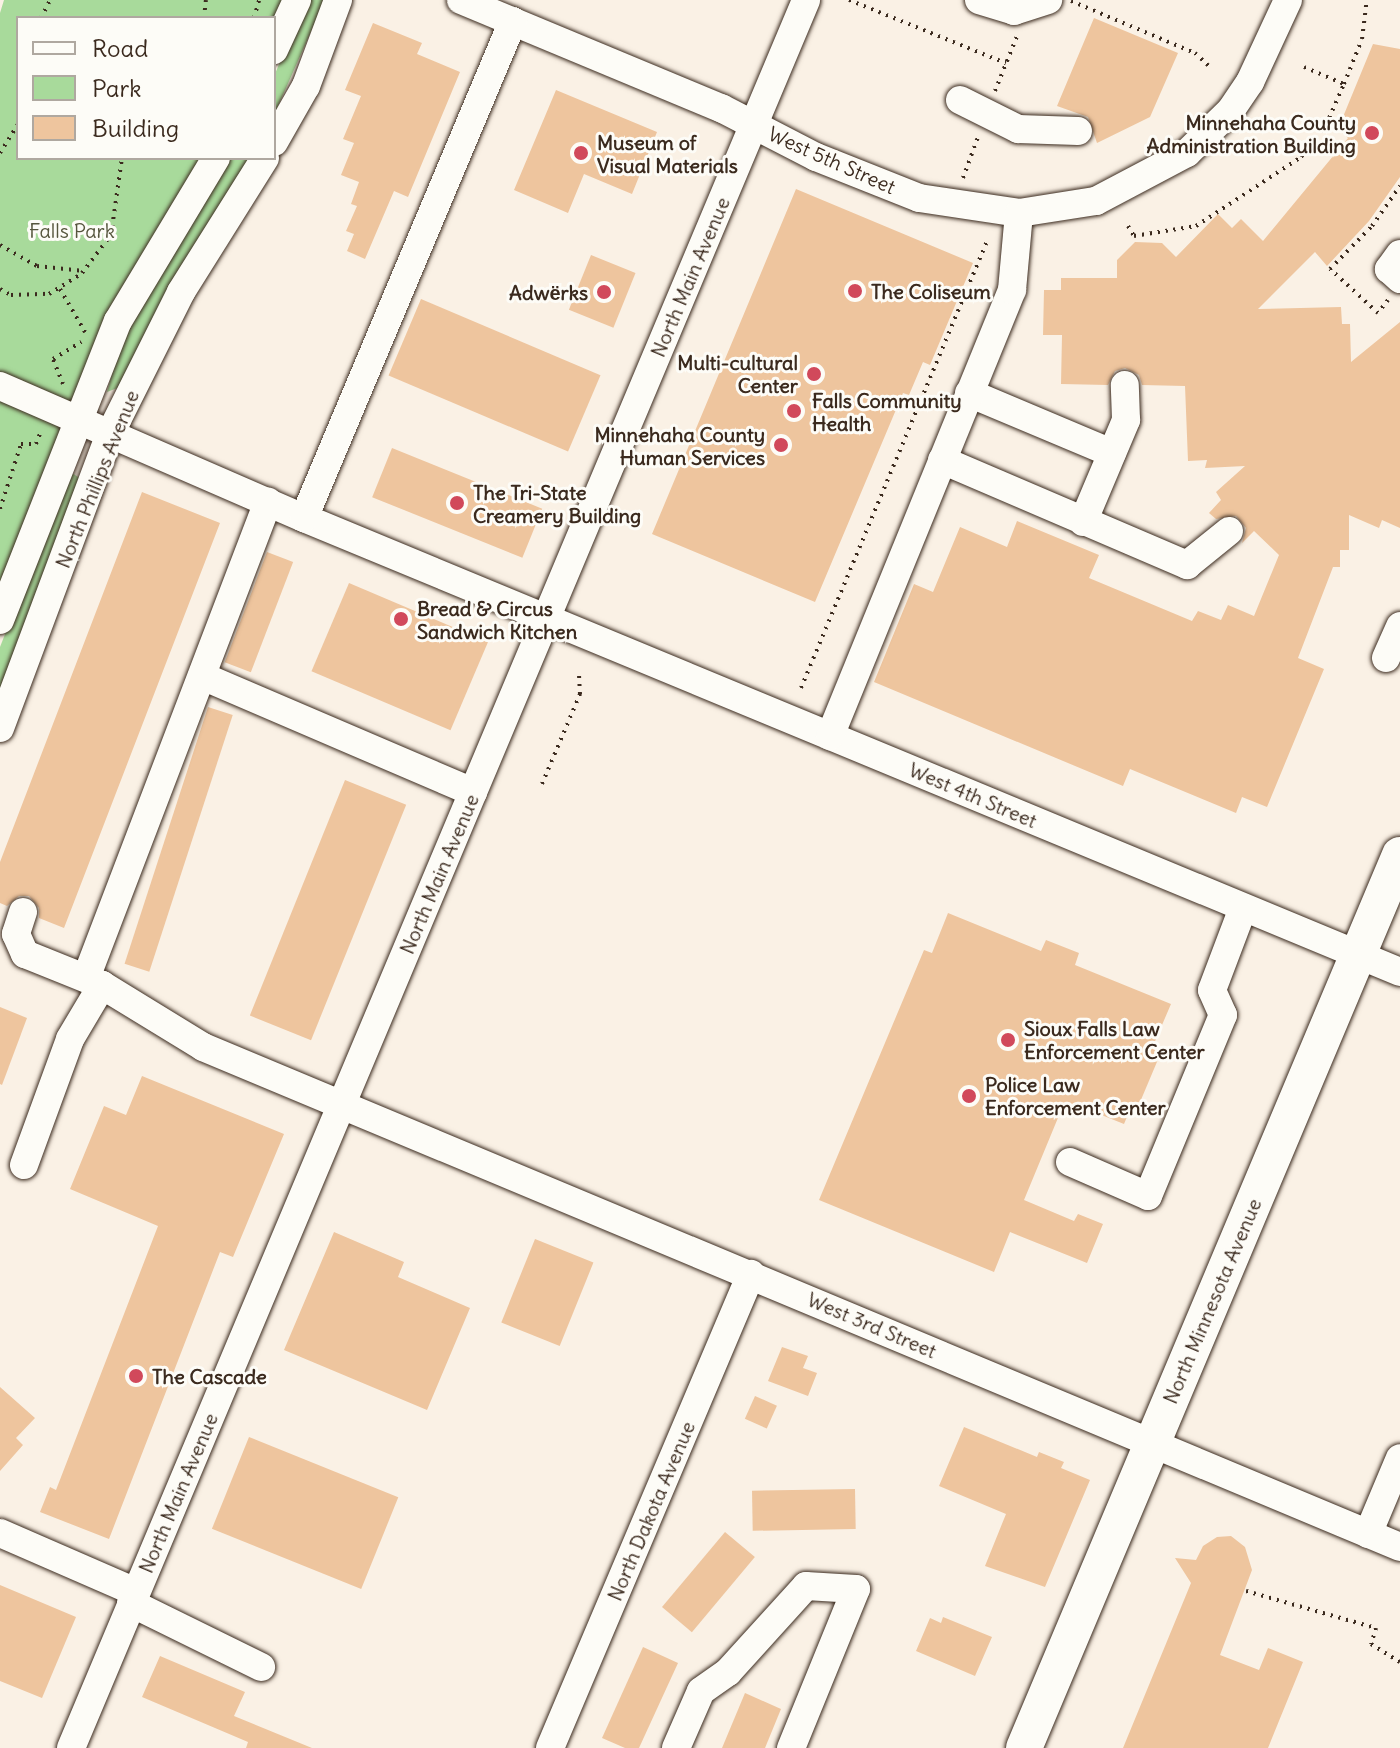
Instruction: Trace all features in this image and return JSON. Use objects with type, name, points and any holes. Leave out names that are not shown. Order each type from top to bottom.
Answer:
[{"type":"main road","name":"North Minnesota Avenue","points":[[1024,1748],[1400,855]]},
{"type":"street","points":[[276,46],[297,0]]},
{"type":"street","points":[[276,138],[306,86],[338,0]]},
{"type":"street","name":"West 5th Street","points":[[461,0],[755,124],[816,157],[919,198],[1019,213],[1085,204],[1127,189],[1187,153],[1231,110],[1282,2]]},
{"type":"street","name":"North Main Avenue","points":[[71,1748],[806,0]]},
{"type":"street","points":[[979,0],[1014,11],[1048,0]]},
{"type":"street","points":[[304,518],[513,21]]},
{"type":"street","points":[[960,100],[1018,129],[1078,131]]},
{"type":"street","name":"North Phillips Avenue","points":[[0,620],[76,420],[145,268],[215,160]]},
{"type":"street","name":"North Phillips Avenue","points":[[0,728],[110,434],[181,292],[264,160]]},
{"type":"street","points":[[830,736],[1012,290],[1019,213]]},
{"type":"street","points":[[1400,254],[1389,269],[1400,279]]},
{"type":"street","points":[[1083,522],[1126,420],[1125,385]]},
{"type":"street","name":"West 4th Street","points":[[0,386],[304,518],[1400,972]]},
{"type":"street","points":[[969,393],[1112,453]]},
{"type":"street","points":[[942,460],[1187,565],[1229,531]]},
{"type":"street","points":[[24,1165],[94,982],[202,676],[268,502]]},
{"type":"street","points":[[1386,658],[1400,626]]},
{"type":"street","points":[[202,676],[473,792]]},
{"type":"street","points":[[1070,1162],[1148,1196],[1223,1015],[1212,990],[1243,908]]},
{"type":"street","name":"West 3rd Street","points":[[23,912],[18,947],[94,982],[203,1047],[1400,1547]]},
{"type":"street","name":"North Dakota Avenue","points":[[550,1748],[751,1274]]},
{"type":"street","points":[[1368,1534],[1400,1458]]},
{"type":"street","points":[[0,1533],[133,1598],[261,1667]]},
{"type":"street","points":[[676,1748],[701,1691],[728,1672],[806,1586],[856,1589],[791,1748]]},
{"type":"path","points":[[251,0],[259,1]]},
{"type":"path","points":[[849,0],[1006,63]]},
{"type":"path","points":[[1068,0],[1195,53],[1212,69]]},
{"type":"path","points":[[1128,226],[1134,236],[1196,226],[1277,174],[1313,143],[1344,84],[1362,39],[1367,0]]},
{"type":"path","points":[[1304,67],[1344,84]]},
{"type":"path","points":[[0,153],[16,127]]},
{"type":"path","points":[[0,289],[29,297],[60,289],[84,271],[111,235],[122,160]]},
{"type":"path","points":[[801,688],[987,241]]},
{"type":"path","points":[[0,245],[37,266],[84,271]]},
{"type":"path","points":[[60,289],[87,335]]},
{"type":"path","points":[[542,784],[580,694],[579,675]]},
{"type":"path","points":[[1246,1591],[1376,1628],[1371,1644],[1400,1662]]},
{"type":"green space","name":"Falls Park","points":[[4,0],[285,0],[275,16],[16,16],[16,160],[204,160],[0,587],[0,13]]},
{"type":"green space","points":[[307,0],[325,0],[276,110],[276,71]]},
{"type":"green space","points":[[229,160],[250,160],[120,387],[107,392],[120,345]]},
{"type":"green space","points":[[69,471],[81,479],[0,697],[0,647]]},
{"type":"building","points":[[1094,18],[1178,53],[1150,117],[1097,143],[1088,117],[1057,106]]},
{"type":"building","points":[[373,23],[422,43],[417,54],[460,72],[408,197],[394,191],[365,259],[347,251],[354,234],[346,231],[357,206],[351,204],[359,182],[341,175],[354,143],[343,139],[361,96],[345,90]]},
{"type":"building","points":[[1373,44],[1400,49],[1400,177],[1369,221],[1327,266],[1315,252],[1258,309],[1341,307],[1342,324],[1350,324],[1351,362],[1400,322],[1400,528],[1382,520],[1379,528],[1349,515],[1349,550],[1340,550],[1340,567],[1333,567],[1298,658],[1324,669],[1267,807],[1242,797],[1236,813],[1130,769],[1123,786],[874,682],[914,584],[933,592],[960,527],[1007,547],[1017,521],[1099,555],[1089,578],[1192,621],[1198,611],[1221,620],[1228,605],[1254,616],[1279,555],[1254,531],[1242,543],[1246,528],[1236,516],[1216,519],[1209,513],[1221,500],[1216,492],[1245,466],[1205,468],[1207,460],[1188,461],[1185,386],[1142,385],[1139,375],[1125,368],[1115,371],[1108,385],[1061,384],[1062,335],[1043,335],[1044,290],[1061,290],[1061,278],[1117,278],[1117,260],[1135,242],[1162,243],[1176,257],[1218,214],[1232,228],[1241,219],[1263,241],[1348,138],[1338,129]]},
{"type":"building","points":[[556,90],[657,132],[632,194],[584,174],[568,213],[514,190]]},
{"type":"building","points":[[796,189],[973,263],[930,365],[923,362],[909,395],[903,393],[815,602],[652,534]]},
{"type":"building","points":[[591,255],[636,273],[613,328],[569,310]]},
{"type":"building","points":[[421,299],[600,375],[568,452],[389,375]]},
{"type":"building","name":"The Tri-State Creamery Building","points":[[392,448],[542,509],[522,558],[372,497]]},
{"type":"building","points":[[142,492],[220,523],[64,928],[39,918],[39,908],[29,896],[19,896],[7,906],[0,903],[0,862]]},
{"type":"building","points":[[267,552],[293,562],[251,672],[225,662]]},
{"type":"building","points":[[349,583],[488,642],[450,730],[311,671]]},
{"type":"building","points":[[208,707],[233,715],[149,972],[125,964]]},
{"type":"building","points":[[345,780],[406,805],[311,1040],[250,1016]]},
{"type":"building","name":"Police Law Enforcement Center","points":[[948,913],[1041,951],[1046,940],[1079,953],[1075,965],[1171,1004],[1153,1046],[1162,1050],[1135,1114],[1129,1112],[1124,1124],[1074,1104],[1069,1117],[1060,1113],[1024,1200],[1074,1221],[1078,1214],[1103,1224],[1087,1263],[1010,1232],[994,1272],[819,1200],[924,950],[932,953]]},
{"type":"building","points":[[0,1007],[27,1018],[2,1085],[0,1084]]},
{"type":"building","points":[[142,1076],[284,1134],[233,1257],[220,1252],[109,1539],[40,1512],[50,1487],[56,1490],[158,1226],[70,1189],[104,1106],[126,1115]]},
{"type":"building","points":[[334,1232],[404,1262],[398,1277],[470,1308],[427,1410],[284,1350]]},
{"type":"building","points":[[535,1239],[593,1263],[560,1346],[501,1322]]},
{"type":"building","points":[[782,1347],[808,1356],[803,1368],[817,1373],[808,1396],[768,1381]]},
{"type":"building","points":[[0,1387],[35,1418],[16,1438],[23,1445],[0,1471]]},
{"type":"building","points":[[755,1396],[777,1406],[767,1429],[745,1419]]},
{"type":"building","points":[[964,1427],[1037,1457],[1039,1452],[1064,1462],[1061,1468],[1090,1480],[1045,1587],[985,1566],[1006,1514],[939,1486]]},
{"type":"building","points":[[249,1437],[398,1497],[361,1589],[212,1529]]},
{"type":"building","points":[[855,1489],[856,1529],[753,1531],[752,1491]]},
{"type":"building","points":[[725,1532],[755,1557],[692,1632],[662,1607]]},
{"type":"building","points":[[1231,1536],[1245,1547],[1252,1570],[1220,1655],[1259,1670],[1268,1648],[1303,1662],[1268,1748],[1123,1748],[1191,1583],[1175,1558],[1196,1560],[1203,1546],[1217,1537]]},
{"type":"building","points":[[0,1585],[76,1617],[42,1698],[0,1681]]},
{"type":"building","points":[[943,1617],[992,1637],[975,1676],[916,1651],[930,1618],[941,1623]]},
{"type":"building","points":[[643,1647],[678,1663],[639,1748],[625,1748],[602,1738]]},
{"type":"building","points":[[160,1656],[245,1692],[234,1716],[312,1748],[246,1748],[248,1742],[142,1697]]},
{"type":"building","points":[[745,1693],[781,1709],[765,1748],[722,1748]]},
{"type":"place","name":"Minnehaha County Administration Building","points":[[1372,133]]},
{"type":"place","name":"Museum of Visual Materials","points":[[581,153]]},
{"type":"place","name":"The Coliseum","points":[[855,291]]},
{"type":"place","name":"Adwёrks","points":[[604,292]]},
{"type":"place","name":"Multi-cultural Center","points":[[814,374]]},
{"type":"place","name":"Falls Community Health","points":[[794,411]]},
{"type":"place","name":"Minnehaha County Human Services","points":[[781,445]]},
{"type":"place","name":"The Tri-State Creamery Building","points":[[457,503]]},
{"type":"place","name":"Bread & Circus Sandwich Kitchen","points":[[401,619]]},
{"type":"place","name":"Sioux Falls Law Enforcement Center","points":[[1008,1040]]},
{"type":"place","name":"Police Law Enforcement Center","points":[[969,1096]]},
{"type":"place","name":"The Cascade","points":[[136,1376]]}]
